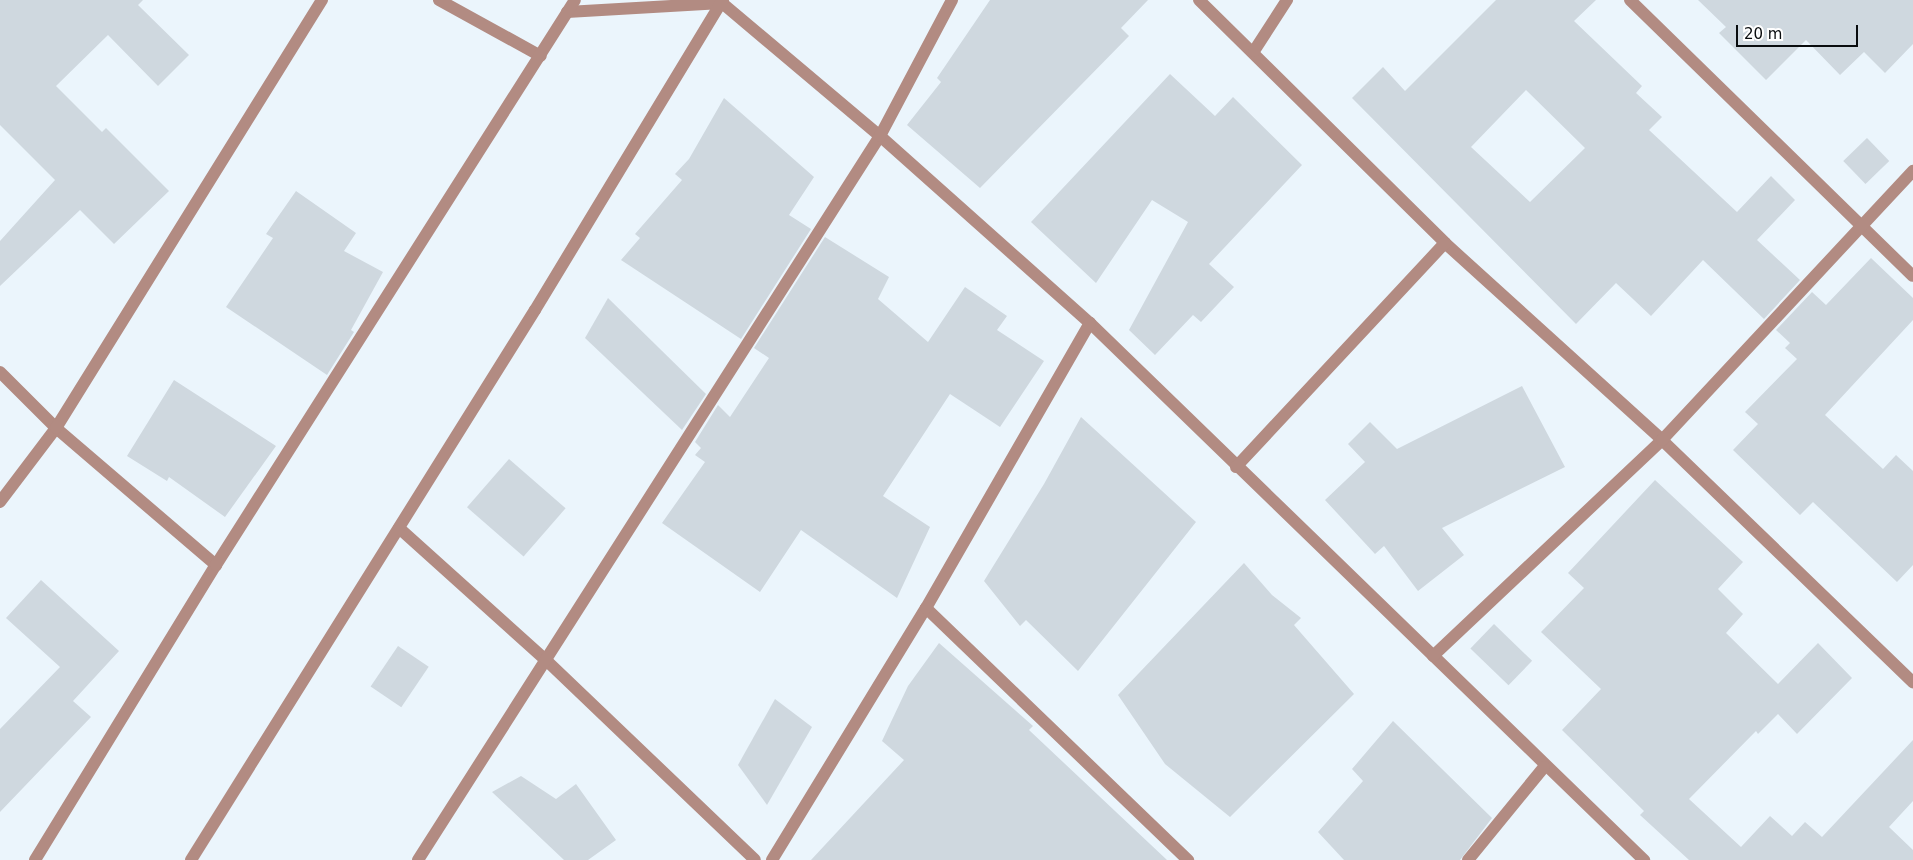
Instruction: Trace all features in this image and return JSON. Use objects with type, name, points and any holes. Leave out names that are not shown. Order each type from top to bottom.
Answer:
[{"type":"street","points":[[0,502],[56,428],[322,0]]},
{"type":"street","points":[[439,0],[541,56]]},
{"type":"street","points":[[34,860],[216,565],[575,0]]},
{"type":"street","points":[[418,860],[548,662],[880,136],[952,0]]},
{"type":"street","points":[[1200,0],[1254,51],[1445,243],[1662,440],[1913,682]]},
{"type":"street","points":[[1254,51],[1287,0]]},
{"type":"street","points":[[1630,0],[1913,276]]},
{"type":"street","points":[[567,12],[722,2],[880,136],[1090,323],[1236,467],[1433,656],[1544,767],[1644,860]]},
{"type":"street","points":[[191,860],[722,2]]},
{"type":"street","points":[[1433,656],[1662,440],[1861,224],[1913,171]]},
{"type":"street","points":[[1236,467],[1445,243]]},
{"type":"street","points":[[772,860],[926,608],[1090,323]]},
{"type":"street","points":[[0,372],[56,428],[216,565]]},
{"type":"street","points":[[398,528],[548,662],[755,860]]},
{"type":"street","points":[[926,608],[1188,860]]},
{"type":"street","points":[[1468,860],[1544,767]]},
{"type":"building","points":[[0,0],[143,0],[138,5],[189,55],[158,86],[108,35],[56,86],[102,132],[106,128],[169,191],[114,244],[80,210],[0,286],[0,241],[55,180],[0,125]]},
{"type":"building","points":[[990,0],[1148,0],[1121,28],[1129,36],[980,188],[907,125],[941,82],[937,78]]},
{"type":"building","points":[[1496,0],[1596,0],[1574,21],[1642,86],[1636,93],[1662,117],[1649,130],[1737,212],[1771,176],[1795,200],[1757,240],[1800,280],[1764,319],[1703,260],[1651,316],[1616,283],[1576,324],[1352,98],[1383,67],[1405,91]],"holes":[[[1526,90],[1585,148],[1530,202],[1471,147]]]},
{"type":"building","points":[[1698,0],[1913,0],[1913,44],[1885,73],[1864,52],[1840,75],[1806,40],[1766,80],[1719,33],[1726,27]]},
{"type":"building","points":[[1170,74],[1215,116],[1233,97],[1302,165],[1209,264],[1234,287],[1201,322],[1193,315],[1155,355],[1129,330],[1188,222],[1152,200],[1096,283],[1031,222]]},
{"type":"building","points":[[724,98],[814,177],[789,215],[811,229],[741,339],[621,260],[640,238],[635,234],[682,180],[675,174],[689,159]]},
{"type":"building","points":[[1867,138],[1889,161],[1865,184],[1843,161]]},
{"type":"building","points":[[296,191],[356,233],[344,251],[383,272],[351,330],[354,332],[327,375],[226,307],[273,238],[266,234]]},
{"type":"building","points":[[825,237],[889,277],[878,299],[928,342],[965,287],[1007,316],[997,330],[1044,361],[1000,427],[950,394],[883,496],[930,527],[897,598],[801,530],[760,592],[662,523],[705,462],[695,455],[701,448],[695,442],[718,405],[730,417],[769,358],[754,348]]},
{"type":"building","points":[[1871,258],[1913,298],[1913,320],[1825,415],[1883,469],[1896,455],[1913,471],[1913,565],[1897,582],[1813,502],[1800,515],[1733,450],[1758,424],[1745,412],[1797,359],[1785,348],[1790,343],[1776,330],[1812,292],[1826,305]]},
{"type":"building","points":[[608,298],[706,394],[682,430],[585,338]]},
{"type":"building","points":[[174,380],[276,446],[225,517],[169,477],[167,481],[127,456]]},
{"type":"building","points":[[1522,386],[1565,467],[1442,528],[1464,555],[1418,591],[1384,546],[1375,554],[1325,500],[1365,462],[1348,444],[1370,422],[1397,449]]},
{"type":"building","points":[[1081,417],[1196,522],[1078,671],[1026,620],[1020,626],[984,581],[1044,484]]},
{"type":"building","points":[[509,459],[566,508],[524,557],[467,507]]},
{"type":"building","points":[[1655,480],[1743,562],[1718,589],[1743,614],[1726,633],[1778,684],[1818,643],[1852,678],[1797,734],[1778,714],[1758,734],[1756,731],[1689,799],[1741,847],[1770,816],[1792,836],[1805,822],[1822,837],[1913,740],[1913,801],[1889,827],[1913,850],[1913,860],[1689,860],[1640,815],[1644,811],[1562,730],[1601,689],[1541,632],[1584,588],[1568,573]]},
{"type":"building","points":[[1244,563],[1272,595],[1301,618],[1294,625],[1354,694],[1230,817],[1165,764],[1118,695]]},
{"type":"building","points":[[41,580],[119,651],[73,701],[91,717],[0,812],[0,729],[60,667],[6,618]]},
{"type":"building","points":[[1494,624],[1532,661],[1509,685],[1470,648]]},
{"type":"building","points":[[939,643],[1033,726],[1029,730],[1167,860],[811,860],[904,760],[882,741],[908,686]]},
{"type":"building","points":[[398,646],[429,667],[401,707],[371,687]]},
{"type":"building","points":[[775,699],[812,727],[767,805],[738,765]]},
{"type":"building","points":[[1393,721],[1492,818],[1460,860],[1344,860],[1318,832],[1363,781],[1352,769]]},
{"type":"building","points":[[521,776],[556,799],[576,784],[616,840],[588,860],[564,860],[492,792]]}]
